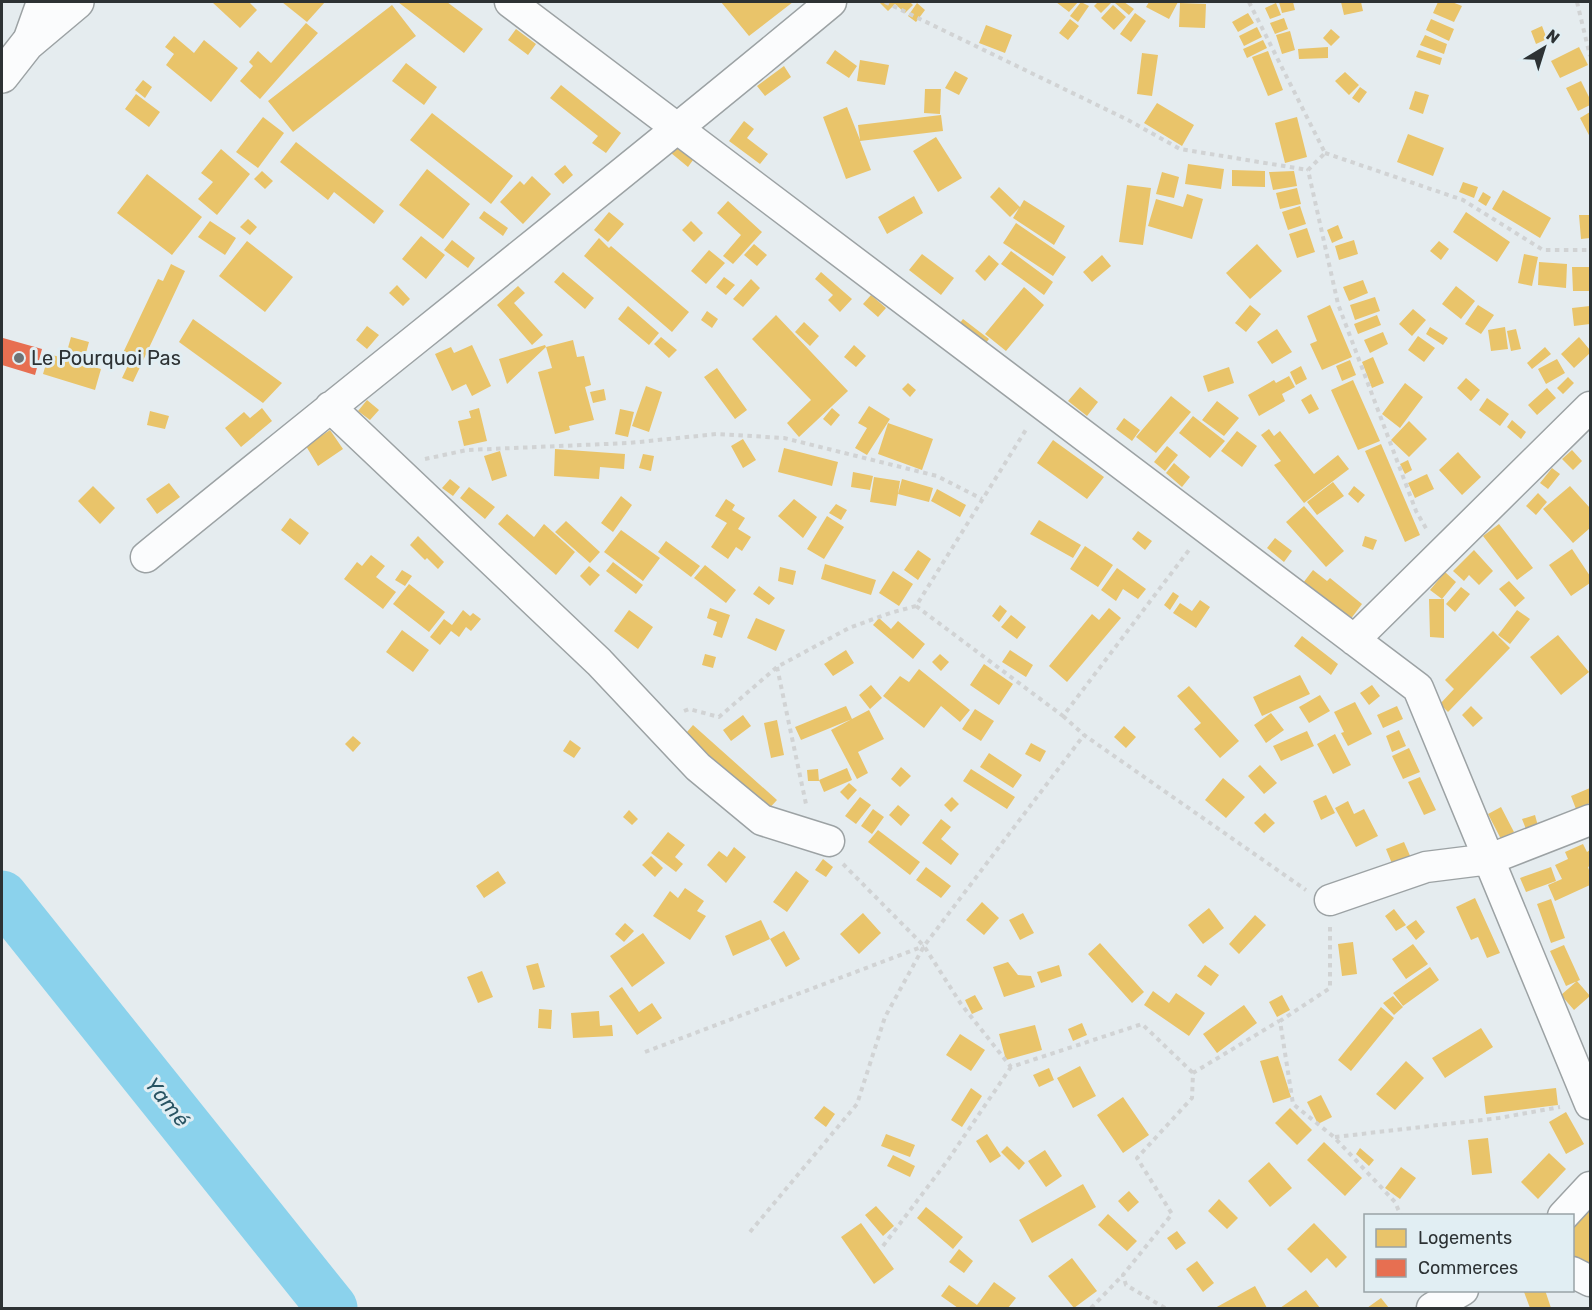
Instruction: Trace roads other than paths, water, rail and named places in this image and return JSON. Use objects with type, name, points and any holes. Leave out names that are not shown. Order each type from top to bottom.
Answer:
[{"type":"main road","points":[[2,76],[27,44],[77,2]]},
{"type":"street","points":[[27,44],[42,2]]},
{"type":"street","points":[[510,2],[1418,688],[1589,1101]]},
{"type":"street","points":[[146,557],[678,129],[831,2]]},
{"type":"street","points":[[330,407],[598,662],[698,767],[762,820],[829,841]]},
{"type":"street","points":[[1354,640],[1590,407]]},
{"type":"street","points":[[1330,900],[1426,867],[1490,859],[1590,820]]},
{"type":"street","points":[[1564,1214],[1590,1187]]},
{"type":"street","points":[[1574,1273],[1590,1281]]},
{"type":"street","points":[[1432,1308],[1460,1292]]},
{"type":"waterway","name":"Yamé","points":[[2,896],[332,1308]]},
{"type":"place","name":"Le Pourquoi Pas","points":[[19,358]]}]
